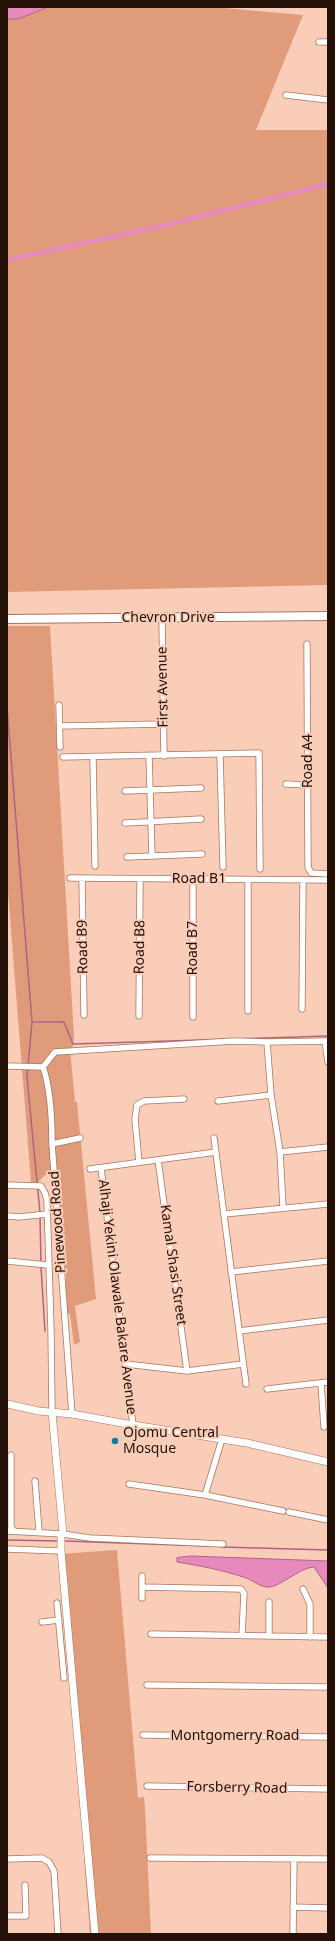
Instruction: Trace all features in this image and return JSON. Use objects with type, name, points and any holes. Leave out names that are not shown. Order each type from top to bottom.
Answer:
[{"type":"main road","name":"Chevron Drive","points":[[7,619],[328,616]]},
{"type":"street","points":[[319,42],[328,42]]},
{"type":"street","points":[[286,95],[328,100]]},
{"type":"street","name":"First Avenue","points":[[162,618],[164,756]]},
{"type":"street","name":"Road A4","points":[[307,644],[308,867],[311,873],[328,874]]},
{"type":"street","points":[[59,706],[60,747]]},
{"type":"street","points":[[60,726],[163,724]]},
{"type":"street","points":[[63,757],[259,753],[260,869]]},
{"type":"street","points":[[220,754],[223,867]]},
{"type":"street","points":[[149,756],[152,856]]},
{"type":"street","points":[[93,757],[95,866]]},
{"type":"street","points":[[286,784],[308,785]]},
{"type":"street","points":[[125,791],[201,788]]},
{"type":"street","points":[[125,823],[201,819]]},
{"type":"street","points":[[127,857],[202,854]]},
{"type":"street","name":"Road B1","points":[[70,878],[328,880]]},
{"type":"street","name":"Road B9","points":[[82,878],[84,1015]]},
{"type":"street","name":"Road B8","points":[[139,1016],[140,879]]},
{"type":"street","name":"Road B7","points":[[193,879],[193,1017]]},
{"type":"street","points":[[248,880],[248,1011]]},
{"type":"street","points":[[302,1010],[303,880]]},
{"type":"street","points":[[7,1066],[43,1067],[55,1052],[234,1041],[326,1041],[328,1062]]},
{"type":"street","points":[[267,1042],[271,1095],[280,1152],[283,1208]]},
{"type":"street","name":"Pinewood Road","points":[[43,1067],[47,1079],[52,1118],[52,1144],[72,1414]]},
{"type":"street","points":[[218,1101],[271,1095]]},
{"type":"street","points":[[139,1162],[135,1119],[137,1105],[144,1101],[184,1099]]},
{"type":"street","points":[[52,1144],[80,1138]]},
{"type":"street","points":[[214,1138],[246,1384]]},
{"type":"street","points":[[280,1152],[328,1147]]},
{"type":"street","points":[[90,1169],[216,1152]]},
{"type":"street","name":"Kamal Shasi Street","points":[[158,1160],[187,1371]]},
{"type":"street","name":"Alhaji Yekini Olawale Bakare Avenue","points":[[101,1168],[133,1425]]},
{"type":"street","points":[[7,1185],[38,1186],[45,1193],[42,1214],[48,1265],[52,1330],[52,1412],[62,1535],[61,1550],[64,1678]]},
{"type":"street","points":[[224,1214],[328,1204]]},
{"type":"street","points":[[7,1216],[42,1214]]},
{"type":"street","points":[[7,1261],[48,1265]]},
{"type":"street","points":[[231,1272],[328,1261]]},
{"type":"street","points":[[239,1331],[328,1320]]},
{"type":"street","points":[[126,1364],[187,1371],[243,1364]]},
{"type":"street","points":[[267,1389],[328,1382]]},
{"type":"street","points":[[321,1383],[324,1427]]},
{"type":"street","points":[[7,1404],[222,1439],[328,1462]]},
{"type":"street","points":[[205,1495],[222,1439]]},
{"type":"street","points":[[11,1455],[11,1527],[14,1531]]},
{"type":"street","points":[[35,1481],[39,1531]]},
{"type":"street","points":[[130,1484],[205,1495],[283,1511]]},
{"type":"street","points":[[289,1512],[328,1520]]},
{"type":"street","points":[[7,1531],[39,1531],[90,1538],[223,1544]]},
{"type":"street","points":[[7,1549],[61,1550]]},
{"type":"street","points":[[142,1576],[142,1598]]},
{"type":"street","points":[[142,1587],[241,1589],[244,1593],[242,1636]]},
{"type":"street","points":[[304,1589],[310,1604],[310,1637]]},
{"type":"street","points":[[269,1602],[269,1636]]},
{"type":"street","points":[[58,1603],[62,1618],[95,1934]]},
{"type":"street","points":[[42,1622],[62,1618]]},
{"type":"street","points":[[151,1634],[328,1637]]},
{"type":"street","points":[[147,1685],[328,1687]]},
{"type":"street","name":"Montgomerry Road","points":[[142,1736],[328,1737]]},
{"type":"street","name":"Forsberry Road","points":[[147,1786],[328,1789]]},
{"type":"street","points":[[7,1859],[42,1858],[49,1862],[54,1871],[58,1934]]},
{"type":"street","points":[[150,1858],[328,1859]]},
{"type":"street","points":[[293,1934],[294,1859]]},
{"type":"street","points":[[7,1916],[26,1916],[25,1885]]},
{"type":"street","points":[[294,1907],[328,1908]]},
{"type":"shaded area","points":[[7,7],[48,7],[18,19],[7,19]]},
{"type":"shaded area","points":[[48,7],[212,7],[303,15],[256,130],[328,130],[328,585],[7,592],[7,19],[18,19]]},
{"type":"shaded area","points":[[7,626],[50,626],[74,1037],[73,1046],[70,1049],[75,1102],[77,1102],[96,1299],[75,1306],[80,1342],[74,1345],[70,1314],[65,1313],[66,1275],[54,1174],[45,1175],[37,1183],[31,1182],[7,880]]},
{"type":"shaded area","points":[[117,1550],[138,1798],[144,1797],[151,1934],[90,1934],[84,1857],[85,1821],[59,1554]]},
{"type":"shaded area","points":[[191,1556],[328,1561],[328,1588],[314,1567],[308,1568],[277,1585],[266,1587],[246,1578],[229,1573],[177,1562],[177,1558]]},
{"type":"waterway","points":[[7,260],[158,227],[328,184]]},
{"type":"waterway","points":[[7,707],[32,1022],[64,1022],[73,1044],[328,1036]]},
{"type":"waterway","points":[[32,1022],[27,1077],[40,1213]]},
{"type":"waterway","points":[[40,1217],[41,1263]]},
{"type":"waterway","points":[[41,1267],[45,1331]]},
{"type":"waterway","points":[[7,1540],[58,1541]]},
{"type":"waterway","points":[[64,1541],[208,1546]]},
{"type":"waterway","points":[[222,1547],[328,1550]]},
{"type":"place","name":"Ojomu Central Mosque","points":[[115,1441]]}]
